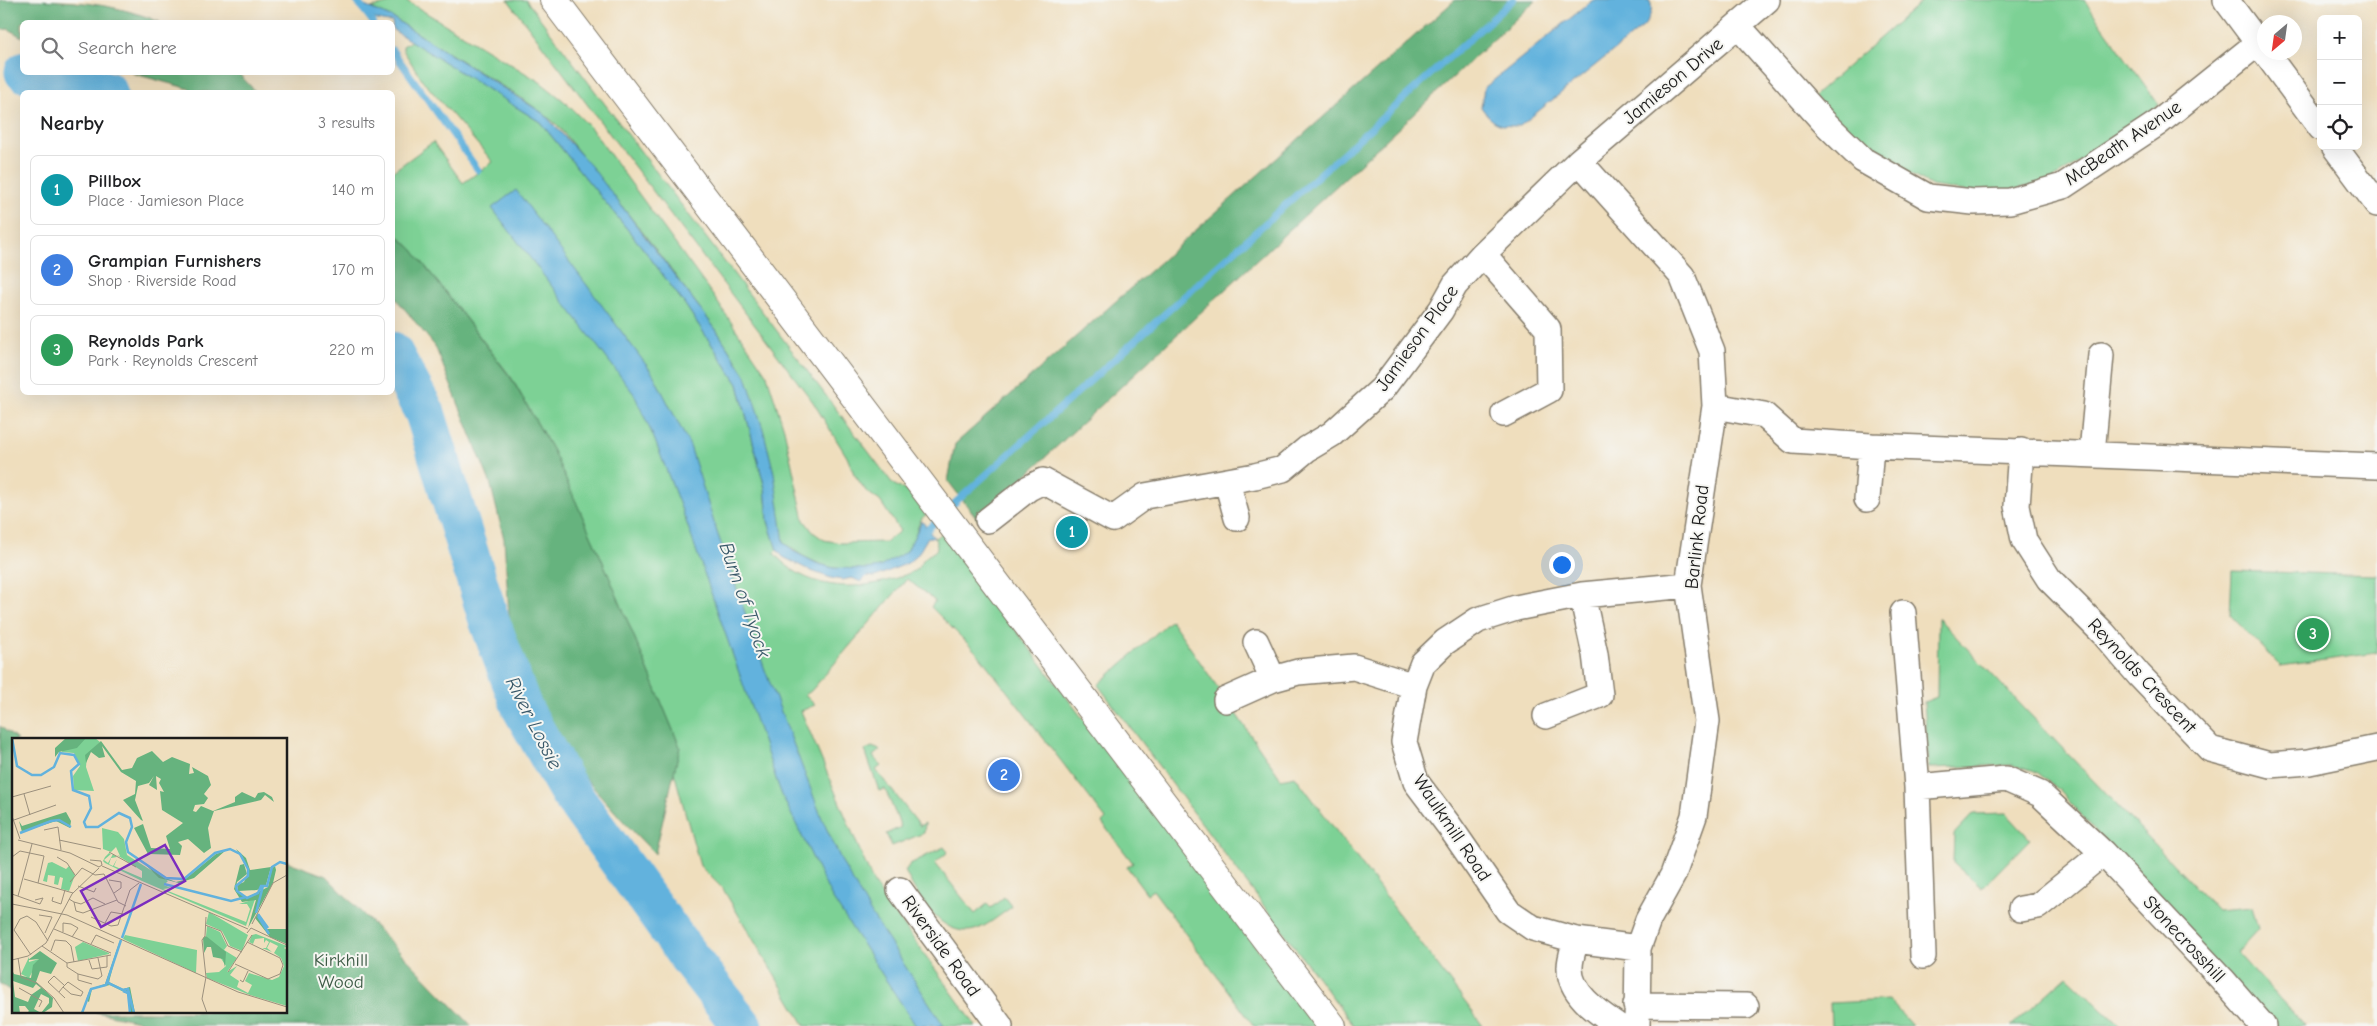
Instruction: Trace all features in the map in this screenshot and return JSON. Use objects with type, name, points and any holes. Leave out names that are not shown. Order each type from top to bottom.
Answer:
[{"type":"highway","points":[[554,0],[1332,1026]]},
{"type":"street","name":"Jamieson Drive","points":[[1579,161],[1768,0]]},
{"type":"street","points":[[2226,0],[2257,41]]},
{"type":"street","name":"McBeath Avenue","points":[[1738,26],[1824,122],[1863,160],[1928,197],[1973,202],[2010,201],[2064,186],[2257,53]]},
{"type":"street","points":[[2271,60],[2317,123]]},
{"type":"street","points":[[2337,150],[2377,204]]},
{"type":"street","name":"Jamieson Place","points":[[988,520],[1028,488],[1044,481],[1113,520],[1144,496],[1227,482],[1283,469],[1307,448],[1332,434],[1388,382],[1441,310],[1455,285],[1483,254],[1579,161]]},
{"type":"street","name":"Barlink Road","points":[[1579,161],[1682,276],[1712,351],[1715,406],[1688,584],[1707,721],[1694,816],[1673,875],[1648,920],[1638,948],[1636,1016],[1746,1006]]},
{"type":"street","points":[[1483,254],[1548,329],[1549,390],[1504,414]]},
{"type":"street","points":[[2092,453],[2101,355]]},
{"type":"street","points":[[1715,406],[1764,415],[1793,441],[1871,446],[2092,453],[2377,466]]},
{"type":"street","points":[[1867,499],[1871,446]]},
{"type":"street","name":"Reynolds Crescent","points":[[2021,451],[2017,506],[2024,540],[2029,548],[2049,579],[2210,749],[2270,765],[2309,762],[2377,748]]},
{"type":"street","points":[[1227,482],[1237,518]]},
{"type":"street","name":"Waulkmill Road","points":[[1638,948],[1576,940],[1533,928],[1508,911],[1450,827],[1416,782],[1404,742],[1414,686],[1423,663],[1445,642],[1478,620],[1516,608],[1582,595],[1688,584]]},
{"type":"street","points":[[1546,716],[1600,695],[1595,654],[1582,595]]},
{"type":"street","points":[[1903,613],[1916,787],[1923,956]]},
{"type":"street","points":[[1256,642],[1273,679]]},
{"type":"street","points":[[1226,700],[1273,679],[1298,672],[1354,668],[1414,686]]},
{"type":"street","name":"Stonecrosshill","points":[[1916,787],[2006,779],[2040,794],[2103,853],[2222,979],[2263,1026]]},
{"type":"street","points":[[2021,909],[2038,906],[2103,853]]},
{"type":"street","name":"Riverside Road","points":[[900,890],[1000,1026]]},
{"type":"street","points":[[1576,940],[1570,968],[1574,983],[1585,1001],[1618,1026]]},
{"type":"green space","points":[[0,0],[42,0],[101,5],[121,9],[154,20],[20,20],[20,36],[8,29],[0,30]]},
{"type":"green space","points":[[405,0],[540,82],[564,101],[590,127],[714,297],[767,375],[784,429],[804,520],[813,532],[824,540],[841,543],[886,542],[900,531],[880,501],[866,491],[854,474],[847,457],[813,402],[508,0],[526,0],[893,484],[914,495],[930,513],[922,519],[912,544],[907,551],[893,561],[878,568],[844,570],[812,560],[784,542],[746,376],[717,331],[644,234],[558,126],[521,98],[393,18],[371,8]]},
{"type":"green space","points":[[1455,0],[1536,0],[978,520],[948,481],[955,444]]},
{"type":"green space","points":[[1923,0],[2084,0],[2159,105],[2126,133],[2050,181],[2012,190],[1976,193],[1932,186],[1868,152],[1814,96]]},
{"type":"green space","points":[[411,41],[540,122],[645,251],[684,303],[738,384],[765,488],[768,521],[777,550],[774,553],[799,574],[814,580],[845,586],[861,585],[893,579],[917,569],[927,556],[935,551],[937,546],[934,537],[942,533],[1316,1026],[1254,1026],[1153,890],[1147,894],[1127,867],[1133,863],[1102,823],[1106,819],[979,655],[931,607],[935,601],[907,579],[811,691],[805,695],[815,705],[801,711],[874,884],[976,1026],[805,1026],[723,889],[700,866],[674,772],[680,747],[603,562],[553,451],[511,377],[412,249],[395,233],[395,170],[433,142],[463,183],[493,162],[423,81],[403,50],[403,46]]},
{"type":"green space","points":[[138,75],[240,75],[254,90],[191,90]]},
{"type":"green space","points":[[395,234],[412,249],[511,378],[553,451],[603,562],[680,747],[655,854],[562,752],[511,644],[504,539],[490,482],[435,346],[395,297]]},
{"type":"green space","points":[[2232,571],[2377,575],[2377,653],[2280,666],[2230,615]]},
{"type":"green space","points":[[1938,618],[2217,910],[2252,907],[2258,929],[2237,952],[2305,1026],[2269,1026],[2059,790],[2038,773],[2012,765],[1929,768],[1924,702],[1937,697]]},
{"type":"green space","points":[[1171,620],[1281,779],[1295,776],[1483,1026],[1354,1026],[1098,685]]},
{"type":"green space","points":[[0,726],[15,738],[12,738],[12,992],[0,984]]},
{"type":"green space","points":[[872,747],[880,750],[873,756],[881,766],[876,770],[920,826],[925,823],[924,833],[892,846],[886,834],[901,827],[885,789],[879,791],[865,750]]},
{"type":"green space","points":[[2006,813],[2030,839],[1982,888],[1953,863],[1954,834],[1973,814]]},
{"type":"green space","points":[[944,847],[948,852],[935,863],[975,914],[987,904],[991,908],[1004,897],[1012,907],[985,926],[967,931],[956,930],[938,919],[915,890],[905,871],[910,864]]},
{"type":"green space","name":"Kirkhill Wood","points":[[288,862],[326,876],[472,1026],[162,1026],[105,1014],[288,1014]]},
{"type":"green space","points":[[2067,976],[2120,1026],[2011,1026]]},
{"type":"green space","points":[[1889,1000],[1912,1026],[1831,1026],[1830,1003]]},
{"type":"water","points":[[1593,0],[1649,0],[1651,10],[1644,26],[1520,126],[1497,123],[1489,117],[1481,107],[1484,88]]},
{"type":"water","points":[[360,4],[393,18],[544,114],[591,166],[717,331],[746,376],[763,429],[774,473],[784,542],[793,551],[816,563],[833,568],[867,569],[880,567],[907,551],[922,521],[934,538],[928,537],[918,554],[908,563],[875,577],[867,576],[861,582],[852,578],[842,580],[831,578],[811,571],[783,557],[777,550],[768,521],[765,488],[738,384],[684,303],[645,251],[540,122],[395,31],[395,20],[379,20],[373,18]]},
{"type":"water","points":[[516,190],[653,374],[690,446],[717,532],[765,670],[823,821],[844,866],[872,915],[944,1026],[916,1026],[831,896],[781,793],[686,521],[654,438],[634,394],[492,208]]},
{"type":"waterway","points":[[356,0],[371,20]]},
{"type":"waterway","points":[[947,510],[1513,0]]},
{"type":"waterway","points":[[395,54],[478,170]]},
{"type":"waterway","name":"River Lossie","points":[[37,75],[99,90]]},
{"type":"waterway","name":"River Lossie","points":[[395,358],[425,413],[489,620],[522,708],[569,791],[685,952],[742,1026]]},
{"type":"waterway","points":[[922,535],[939,518]]},
{"type":"place","name":"Pillbox","points":[[1072,532]]},
{"type":"place","name":"Reynolds Park","points":[[2313,634]]},
{"type":"place","name":"Grampian Furnishers","points":[[1004,775]]},
{"type":"water label","name":"Burn of Tyock","points":[[745,600]]}]
